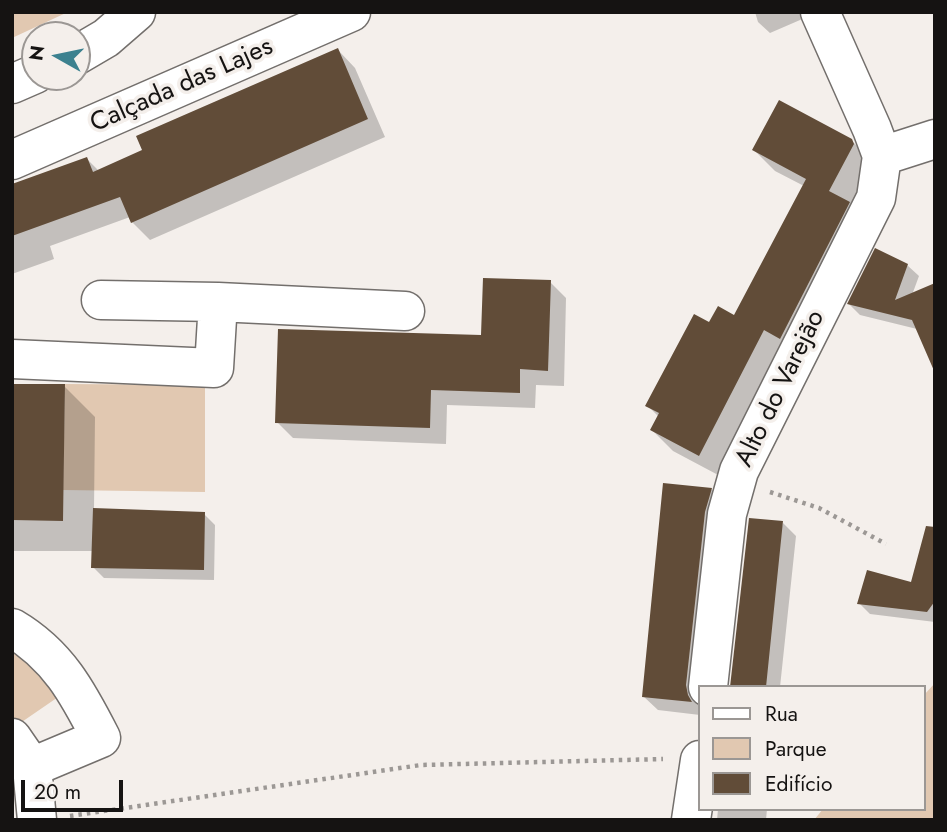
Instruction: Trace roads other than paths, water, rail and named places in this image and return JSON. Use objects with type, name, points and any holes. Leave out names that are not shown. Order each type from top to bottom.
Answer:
[{"type":"street","points":[[91,47],[106,38],[136,12]]},
{"type":"street","name":"Calçada das Lajes","points":[[12,160],[351,12]]},
{"type":"street","points":[[820,14],[882,156],[935,139]]},
{"type":"street","name":"Alto do Varejão","points":[[708,685],[727,514],[739,471],[876,198],[882,156]]},
{"type":"street","points":[[102,300],[218,302],[405,311]]},
{"type":"street","points":[[12,359],[214,369],[218,302]]},
{"type":"street","points":[[12,628],[52,659],[76,691],[101,738],[22,752],[53,818]]},
{"type":"street","points":[[686,760],[691,820]]}]
